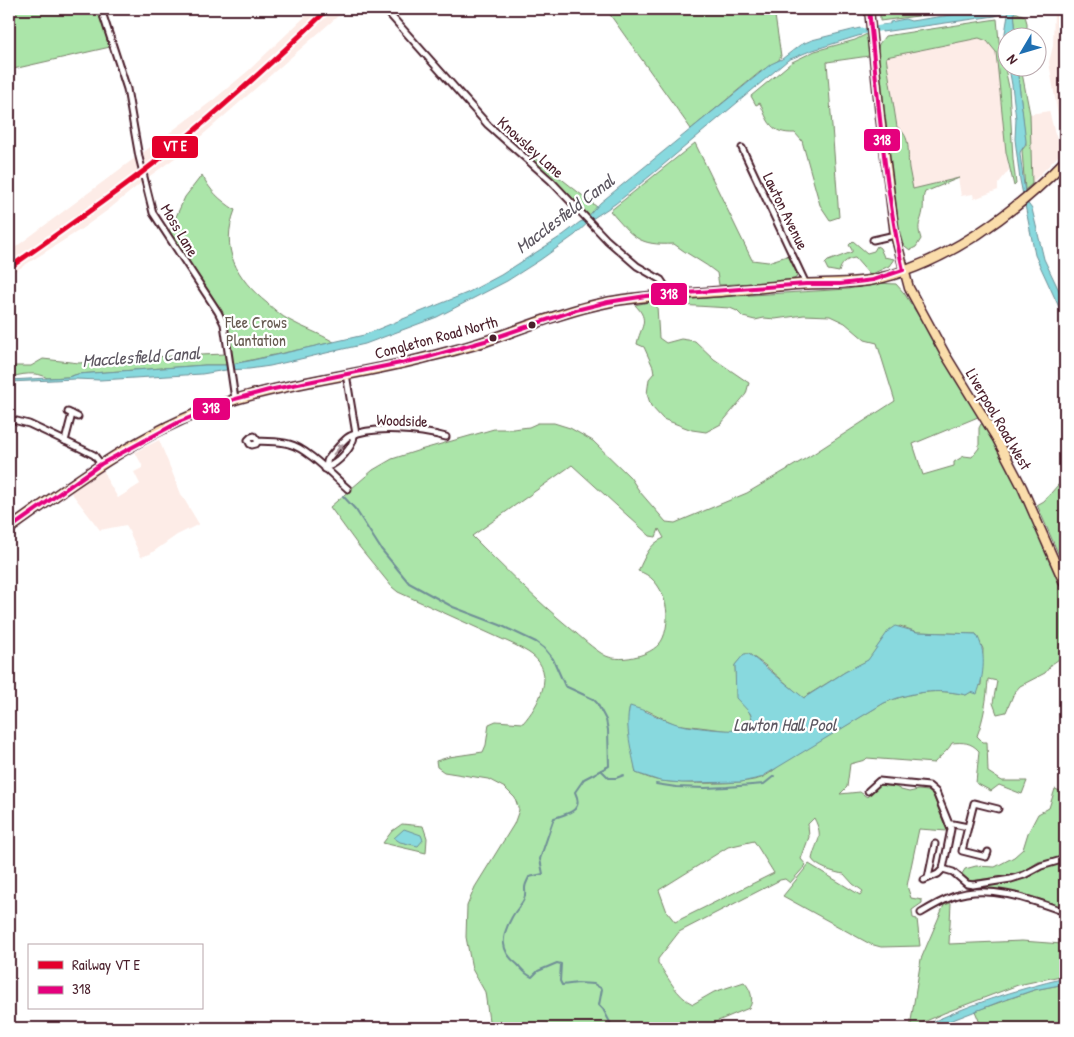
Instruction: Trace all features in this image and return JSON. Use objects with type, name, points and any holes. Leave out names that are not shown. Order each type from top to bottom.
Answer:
[{"type":"highway","name":"Congleton Road North","points":[[9,529],[101,464],[180,422],[235,399],[269,390],[408,362],[485,341],[576,310],[646,296],[806,284],[840,284],[873,280],[903,270],[945,252],[995,222],[1020,203],[1065,161]]},
{"type":"main road","name":"Liverpool Road West","points":[[869,9],[895,235],[909,288],[945,354],[997,439],[1018,479],[1065,585]]},
{"type":"street","name":"Moss Lane","points":[[101,9],[127,89],[139,157],[153,213],[224,324],[235,399]]},
{"type":"street","name":"Knowsley Lane","points":[[385,9],[488,125],[551,180],[607,240],[637,266],[661,280],[668,295]]},
{"type":"street","name":"Lawton Avenue","points":[[742,148],[806,284]]},
{"type":"street","points":[[873,240],[895,235]]},
{"type":"street","points":[[326,468],[327,460],[349,436],[355,434],[346,374]]},
{"type":"street","points":[[65,441],[73,414]]},
{"type":"street","points":[[9,419],[29,424],[94,455],[101,464]]},
{"type":"street","name":"Woodside","points":[[355,434],[367,431],[395,430],[429,432],[446,436]]},
{"type":"street","points":[[258,441],[290,444],[309,454],[348,489]]},
{"type":"street","points":[[868,791],[879,782],[929,786],[936,792],[951,829],[943,869],[938,874],[926,879],[935,844]]},
{"type":"street","points":[[988,852],[986,857],[962,851],[974,803],[998,809]]},
{"type":"street","points":[[949,824],[968,828]]},
{"type":"street","points":[[943,869],[953,872],[967,884],[973,884],[1011,879],[1041,866],[1065,859]]},
{"type":"street","points":[[973,884],[977,892]]},
{"type":"street","points":[[921,913],[952,897],[977,892],[1021,897],[1065,912]]},
{"type":"shaded area","points":[[313,9],[346,9],[206,132],[147,178],[141,154],[212,101],[248,71]]},
{"type":"shaded area","points":[[1054,9],[1065,9],[1065,143],[1060,128],[1049,62],[1053,46]]},
{"type":"shaded area","points":[[979,38],[987,41],[996,52],[996,78],[999,78],[1009,170],[998,184],[998,190],[974,199],[973,194],[961,196],[958,178],[913,189],[907,186],[886,56]]},
{"type":"shaded area","points":[[1049,111],[1055,134],[1063,151],[1025,190],[1022,154],[1030,145],[1030,114]]},
{"type":"shaded area","points":[[135,158],[141,183],[80,230],[9,275],[9,252]]},
{"type":"shaded area","points":[[159,440],[181,494],[199,524],[177,535],[150,554],[141,557],[126,525],[100,530],[70,491],[104,470],[106,478],[118,498],[140,484],[134,472],[142,468],[142,465],[135,452]]},
{"type":"green space","points":[[9,9],[97,9],[110,47],[9,70]]},
{"type":"green space","points":[[606,9],[774,9],[781,56],[779,60],[760,72],[691,129]]},
{"type":"green space","points":[[895,9],[970,9],[880,21],[880,11]]},
{"type":"green space","points":[[1014,13],[1025,16],[1027,28],[1015,28]]},
{"type":"green space","points":[[997,19],[996,52],[987,41],[979,38],[886,57],[897,127],[902,131],[907,140],[913,189],[959,178],[925,192],[919,226],[921,239],[916,247],[910,250],[901,243],[876,54],[879,44],[885,36]]},
{"type":"green space","points":[[867,34],[869,56],[827,62],[839,217],[830,220],[820,205],[802,141],[795,133],[787,133],[775,129],[765,116],[760,103],[756,105],[751,96],[792,62],[815,51],[855,40]]},
{"type":"green space","points":[[999,78],[1007,78],[1009,87],[1016,184],[1014,186],[1006,152]]},
{"type":"green space","points":[[1018,78],[1023,78],[1030,114],[1032,184],[1025,190],[1022,150],[1026,145]]},
{"type":"green space","points":[[695,143],[752,260],[768,262],[790,255],[797,269],[796,278],[788,281],[719,285],[717,273],[707,265],[674,244],[652,243],[637,238],[610,211]]},
{"type":"green space","points":[[530,154],[597,207],[590,217],[565,190],[529,158]]},
{"type":"green space","name":"Flee Crows Plantation","points":[[202,175],[216,195],[235,210],[229,237],[230,250],[239,273],[256,293],[283,316],[334,342],[233,364],[226,326],[220,311],[169,232],[185,197]]},
{"type":"green space","points":[[853,241],[867,253],[874,251],[877,246],[884,257],[894,259],[889,266],[870,275],[855,258],[844,262],[839,272],[828,270],[825,264],[828,261],[852,252],[849,245]]},
{"type":"green space","points":[[876,283],[896,284],[929,332],[938,351],[978,413],[978,417],[913,444],[923,475],[954,466],[954,462],[964,456],[972,457],[979,448],[979,428],[981,424],[985,424],[1016,482],[1065,593],[1065,655],[1052,664],[1045,673],[1020,686],[1014,693],[1006,712],[997,714],[993,703],[997,681],[988,679],[985,708],[977,736],[983,742],[987,742],[988,772],[1002,781],[1027,781],[1022,794],[999,785],[991,791],[976,783],[979,751],[967,743],[952,743],[934,763],[867,758],[850,764],[847,787],[840,794],[860,792],[867,797],[880,785],[896,787],[909,792],[918,790],[928,791],[933,795],[947,831],[919,829],[907,886],[911,898],[922,900],[922,903],[912,910],[913,918],[917,919],[920,946],[881,947],[870,944],[783,896],[809,864],[860,895],[863,891],[844,874],[831,871],[814,862],[812,859],[819,839],[819,831],[814,818],[808,824],[809,837],[801,859],[806,865],[790,883],[785,879],[780,880],[679,932],[658,959],[658,963],[669,980],[687,1001],[693,1004],[714,992],[744,982],[751,994],[752,1001],[749,1008],[701,1028],[490,1028],[485,992],[472,969],[466,937],[467,906],[475,887],[514,824],[519,810],[515,798],[505,788],[488,779],[444,772],[437,767],[436,761],[483,752],[489,724],[496,721],[523,723],[539,698],[544,680],[543,671],[539,662],[532,655],[515,645],[398,592],[357,544],[330,507],[373,470],[392,459],[494,429],[529,427],[538,423],[554,423],[570,428],[593,441],[630,477],[640,492],[666,522],[675,523],[747,493],[810,456],[895,401],[877,343],[865,340],[845,323],[830,316],[804,315],[755,320],[743,317],[737,311],[730,308],[679,305],[672,300],[848,289]],"holes":[[[572,465],[650,536],[656,537],[659,529],[664,538],[651,547],[638,571],[647,575],[660,589],[666,609],[666,629],[659,644],[638,656],[621,659],[613,658],[606,656],[587,643],[544,606],[472,536]],[[900,626],[917,632],[976,634],[983,649],[981,685],[966,695],[924,692],[884,703],[761,778],[727,783],[684,783],[649,778],[636,773],[628,725],[646,710],[675,724],[731,731],[747,729],[752,718],[736,684],[735,665],[745,654],[749,654],[766,666],[803,698],[845,672],[869,660],[882,640]],[[754,841],[774,873],[675,922],[667,912],[659,890],[728,847]]]},
{"type":"green space","points":[[653,301],[657,306],[659,338],[666,343],[681,339],[695,341],[714,359],[749,383],[746,394],[721,424],[706,432],[692,430],[663,419],[651,406],[647,394],[649,379],[654,373],[644,347],[637,344],[643,320],[640,311],[635,305]]},
{"type":"green space","points":[[226,354],[228,365],[78,374],[68,377],[47,378],[39,374],[28,374],[9,378],[9,366],[31,366],[43,359],[79,363],[148,357]]},
{"type":"green space","points":[[1065,477],[1065,569],[1037,505],[1044,501]]},
{"type":"green space","points":[[1055,789],[1065,793],[1065,856],[1038,862],[1025,871],[1005,876],[970,881],[962,874],[965,869],[976,866],[995,867],[1014,857],[1023,849],[1028,833],[1038,814],[1049,808]]},
{"type":"green space","points":[[402,824],[423,826],[427,838],[426,853],[383,843],[392,831]]},
{"type":"green space","points":[[1065,861],[1065,909],[1025,895],[979,888],[979,886],[1003,883],[1025,877],[1036,870]]},
{"type":"green space","points":[[951,903],[949,944],[1022,941],[1062,944],[1065,939],[1065,975],[1018,985],[944,1013],[911,1028],[921,959],[944,905]]},
{"type":"green space","points":[[1065,984],[1065,1028],[982,1028],[975,1011],[1034,990]]},
{"type":"water","points":[[1000,9],[1001,14],[882,32],[882,25],[890,24],[890,22],[905,19],[911,21]]},
{"type":"water","points":[[1009,9],[1014,9],[1015,28],[1006,28]]},
{"type":"water","points":[[860,28],[861,35],[788,60],[650,176],[615,204],[592,219],[575,235],[507,281],[437,317],[365,344],[270,366],[202,374],[100,380],[75,379],[9,382],[9,380],[225,365],[249,361],[364,335],[467,293],[501,275],[585,220],[600,203],[771,64],[782,59],[800,45],[812,40]]},
{"type":"water","points":[[1011,78],[1018,78],[1026,141],[1020,154],[1026,201],[1032,209],[1044,259],[1065,303],[1065,320],[1035,255],[1020,180],[1015,139],[1016,119]]},
{"type":"water","name":"Lawton Hall Pool","points":[[895,626],[917,632],[976,634],[983,656],[981,680],[977,694],[971,692],[966,695],[924,692],[884,703],[760,778],[741,782],[682,783],[660,781],[636,773],[628,731],[630,706],[679,725],[723,730],[747,729],[752,718],[750,713],[736,698],[735,665],[744,654],[749,654],[804,698],[868,660],[889,630]]},
{"type":"water","points":[[404,829],[421,835],[423,840],[418,846],[400,842],[394,838]]},
{"type":"water","points":[[1065,978],[1065,984],[1034,990],[932,1028],[920,1028],[955,1012],[991,999]]},
{"type":"waterway","name":"Macclesfield Canal","points":[[994,12],[1017,9]]},
{"type":"waterway","name":"Macclesfield Canal","points":[[853,33],[888,27]]},
{"type":"waterway","points":[[343,496],[356,510],[381,549],[409,583],[453,607],[500,625],[536,642],[553,659],[565,686],[593,699],[606,720],[609,766],[584,779],[575,792],[578,803],[574,810],[554,818],[540,859],[543,874],[529,877],[525,887],[525,898],[512,916],[505,932],[504,943],[507,954],[511,959],[525,973],[532,977],[538,971],[557,963],[561,964],[560,981],[562,985],[594,984],[602,989],[599,1005],[613,1028]]},
{"type":"waterway","points":[[601,770],[609,778],[624,775]]},
{"type":"waterway","points":[[656,784],[676,787],[727,787],[764,784],[774,776]]},
{"type":"transit line","points":[[9,268],[112,195],[172,149],[252,80],[328,9]]},
{"type":"transit line","name":"318","points":[[869,9],[886,173],[903,270]]},
{"type":"transit line","name":"318","points":[[9,529],[101,464],[179,422],[235,399],[269,390],[425,358],[485,341],[576,310],[608,302],[646,296],[806,284],[840,284],[873,280],[903,270]]}]
